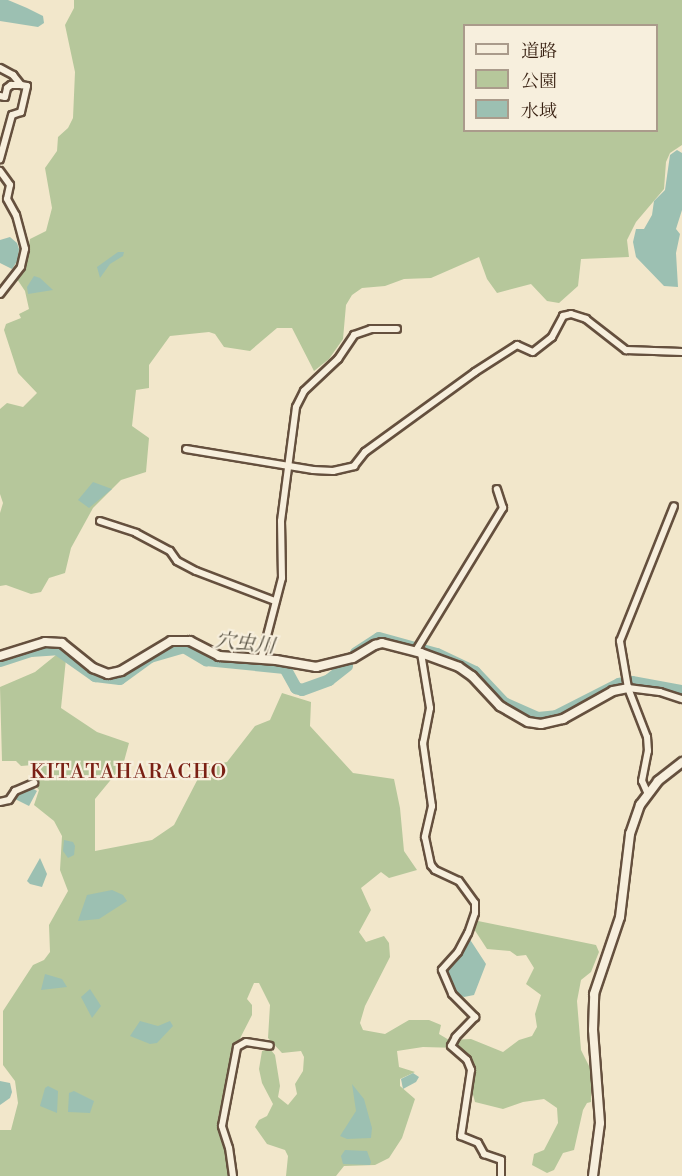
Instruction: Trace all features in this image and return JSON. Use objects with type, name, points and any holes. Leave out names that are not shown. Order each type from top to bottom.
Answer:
[{"type":"street","points":[[0,68],[13,75],[21,86]]},
{"type":"street","points":[[0,96],[5,97],[7,88],[11,85],[27,86],[21,112],[12,115],[0,159]]},
{"type":"street","points":[[0,171],[10,185],[7,199],[16,215],[25,249],[21,267],[0,294]]},
{"type":"street","points":[[186,449],[333,471],[354,466],[365,452],[517,345],[533,352],[552,337],[563,316],[571,315],[586,319],[626,350],[682,352]]},
{"type":"street","points":[[261,659],[282,578],[281,521],[296,407],[304,392],[338,359],[354,335],[371,329],[397,329]]},
{"type":"street","points":[[496,489],[503,508],[418,652],[430,708],[423,743],[432,806],[425,837],[431,865],[435,870],[459,881],[475,903],[475,913],[468,933],[458,952],[442,970],[452,994],[475,1017],[456,1037],[451,1046],[467,1060],[471,1070],[461,1136],[477,1143],[484,1154],[501,1160],[501,1176]]},
{"type":"street","points":[[647,792],[642,781],[648,751],[647,737],[628,688],[620,641],[674,506]]},
{"type":"street","points":[[100,521],[136,533],[170,551],[177,561],[196,571],[275,601]]},
{"type":"street","points":[[0,656],[45,642],[62,644],[93,668],[108,674],[121,671],[165,642],[181,640],[199,645],[219,657],[261,659],[316,667],[353,658],[382,643],[418,652],[459,667],[472,676],[500,706],[533,723],[554,722],[613,691],[628,688],[681,698]]},
{"type":"street","points":[[593,1176],[600,1123],[593,1030],[594,994],[620,917],[630,834],[647,792],[682,762]]},
{"type":"street","points":[[0,802],[9,800],[15,791],[34,783]]},
{"type":"street","points":[[233,1176],[229,1148],[222,1126],[237,1047],[246,1042],[270,1046]]},
{"type":"green space","points":[[74,0],[682,0],[682,145],[670,153],[666,162],[664,189],[636,222],[627,240],[629,257],[581,259],[578,286],[559,303],[547,301],[531,284],[497,293],[487,279],[479,257],[431,278],[404,279],[385,286],[362,288],[352,295],[346,305],[343,339],[329,359],[314,371],[292,328],[277,328],[250,351],[224,347],[215,334],[209,332],[170,336],[149,365],[149,388],[136,390],[132,426],[149,438],[146,472],[121,480],[93,508],[71,548],[65,573],[49,578],[41,592],[31,594],[6,585],[0,586],[0,513],[3,503],[0,494],[0,409],[7,403],[23,407],[37,393],[18,373],[4,330],[6,324],[21,318],[19,314],[29,309],[25,291],[17,279],[25,267],[30,239],[46,231],[52,208],[45,168],[57,151],[58,137],[68,128],[73,118],[75,72],[65,25],[74,8]]},
{"type":"green space","points":[[56,655],[66,659],[61,708],[97,732],[129,743],[123,765],[95,799],[95,851],[152,840],[174,825],[204,767],[227,762],[255,726],[270,720],[282,693],[311,702],[310,726],[353,773],[394,779],[400,808],[404,851],[417,870],[389,878],[381,872],[361,888],[371,910],[359,932],[366,942],[384,936],[389,943],[390,957],[365,1006],[360,1023],[363,1030],[385,1034],[409,1020],[429,1020],[441,1025],[439,1034],[449,1040],[471,1039],[503,1052],[519,1040],[532,1036],[537,1027],[535,1014],[541,995],[526,984],[534,968],[526,955],[517,956],[510,951],[487,949],[474,929],[478,921],[596,945],[599,952],[591,972],[581,980],[577,1001],[581,1050],[591,1070],[591,1102],[587,1103],[583,1110],[574,1150],[563,1153],[554,1170],[547,1173],[532,1165],[534,1154],[544,1150],[558,1123],[557,1108],[544,1099],[523,1102],[503,1109],[475,1102],[471,1087],[474,1075],[469,1058],[458,1048],[423,1047],[397,1051],[399,1067],[415,1072],[400,1079],[400,1086],[415,1099],[402,1138],[389,1158],[375,1165],[344,1166],[336,1176],[286,1176],[288,1156],[285,1150],[267,1144],[255,1127],[259,1120],[267,1116],[273,1104],[262,1083],[259,1069],[262,1051],[270,1049],[275,1055],[280,1086],[278,1097],[288,1105],[297,1094],[295,1084],[303,1071],[304,1057],[301,1051],[282,1053],[268,1038],[270,1005],[259,983],[254,983],[247,999],[252,1005],[252,1015],[232,1054],[218,1118],[230,1176],[0,1176],[0,1130],[11,1130],[18,1103],[15,1081],[3,1065],[3,1011],[33,965],[44,960],[50,952],[49,925],[68,891],[60,870],[62,836],[54,821],[34,805],[39,790],[35,785],[33,765],[21,766],[16,761],[2,761],[0,687],[35,672]]},
{"type":"water","points":[[0,0],[8,0],[43,16],[44,23],[38,27],[0,21]]},
{"type":"water","points":[[677,150],[682,153],[682,210],[676,229],[680,234],[676,253],[678,287],[664,286],[636,257],[633,242],[636,229],[644,229],[652,215],[654,201],[665,190],[670,155]]},
{"type":"water","points":[[10,237],[17,243],[19,249],[18,260],[12,269],[0,263],[0,240]]},
{"type":"water","points":[[118,252],[124,252],[123,256],[110,264],[100,278],[97,267]]},
{"type":"water","points":[[34,276],[40,278],[53,290],[28,294],[27,287]]},
{"type":"water","points":[[93,482],[112,489],[89,508],[78,500]]},
{"type":"water","points":[[32,788],[37,791],[29,806],[13,798],[18,792]]},
{"type":"water","points":[[64,840],[73,842],[75,846],[74,855],[68,858],[63,851]]},
{"type":"water","points":[[40,858],[47,874],[42,887],[27,881]]},
{"type":"water","points":[[112,890],[123,895],[127,901],[99,919],[78,921],[87,895]]},
{"type":"water","points":[[469,938],[486,964],[474,995],[464,997],[453,992],[445,971],[466,946]]},
{"type":"water","points":[[45,974],[62,979],[67,987],[41,990]]},
{"type":"water","points":[[90,989],[101,1006],[92,1018],[81,997]]},
{"type":"water","points":[[140,1021],[158,1026],[170,1021],[173,1026],[157,1043],[150,1044],[130,1036]]},
{"type":"water","points":[[413,1073],[419,1077],[416,1082],[403,1089],[401,1079]]},
{"type":"water","points":[[0,1081],[10,1083],[12,1092],[10,1098],[0,1105]]},
{"type":"water","points":[[352,1084],[364,1099],[372,1128],[371,1138],[347,1139],[340,1136],[356,1111]]},
{"type":"water","points":[[48,1086],[58,1091],[57,1113],[40,1106],[45,1088]]},
{"type":"water","points":[[74,1091],[94,1101],[90,1113],[68,1112],[69,1093]]},
{"type":"water","points":[[345,1150],[367,1151],[370,1165],[343,1164],[341,1156]]},
{"type":"waterway","name":"穴虫川","points":[[356,653],[379,638],[437,654],[475,672],[504,703],[538,718],[556,716],[619,684],[632,682],[682,691]]},
{"type":"waterway","name":"穴虫川","points":[[0,661],[31,651],[57,649],[95,676],[120,679],[150,657],[184,647],[206,660],[285,668],[296,688],[302,690],[329,680],[347,666]]},
{"type":"district","name":"KITATAHARACHO","points":[[129,772]]}]
